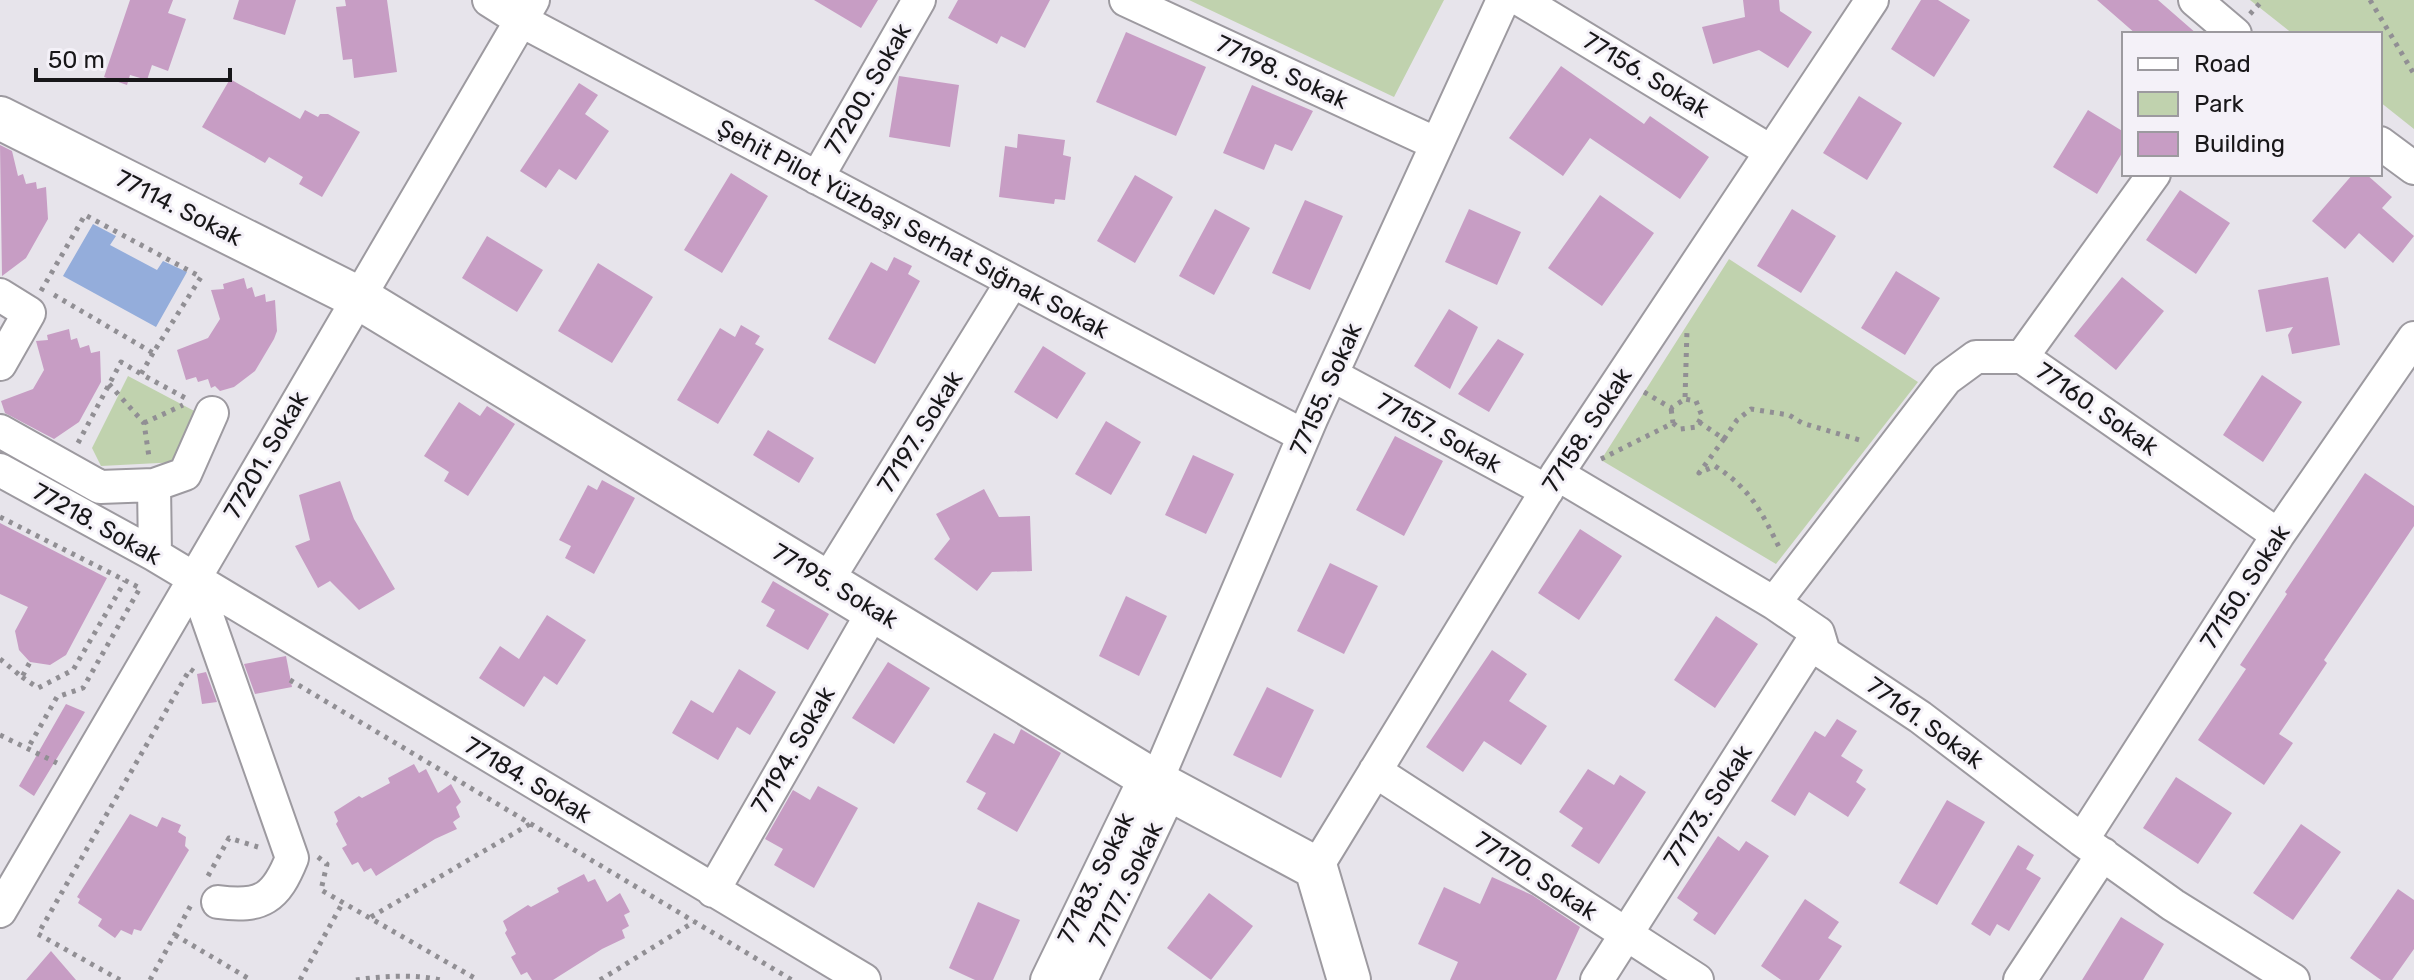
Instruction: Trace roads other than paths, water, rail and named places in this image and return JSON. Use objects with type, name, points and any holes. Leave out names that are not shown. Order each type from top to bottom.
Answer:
[{"type":"main road","name":"77114. Sokak","points":[[0,118],[359,298]]},
{"type":"main road","name":"77195. Sokak","points":[[359,298],[1158,783],[1316,868]]},
{"type":"main road","points":[[1316,868],[1349,980]]},
{"type":"street","name":"Şehit Pilot Yüzbaşı Serhat Sığnak Sokak","points":[[489,0],[528,11],[817,178],[1304,436]]},
{"type":"street","name":"77200. Sokak","points":[[817,178],[919,0]]},
{"type":"street","name":"77198. Sokak","points":[[1126,0],[1437,144]]},
{"type":"street","name":"77155. Sokak","points":[[1158,783],[1304,436],[1503,0]]},
{"type":"street","name":"77156. Sokak","points":[[1521,0],[1770,151]]},
{"type":"street","name":"77158. Sokak","points":[[1316,868],[1552,483],[1872,0]]},
{"type":"street","points":[[2195,0],[2233,32]]},
{"type":"street","name":"77201. Sokak","points":[[0,911],[528,11]]},
{"type":"street","points":[[2382,144],[2414,168]]},
{"type":"street","name":"77160. Sokak","points":[[2153,176],[2022,357],[2278,535]]},
{"type":"street","name":"77197. Sokak","points":[[827,581],[1012,282]]},
{"type":"street","points":[[0,295],[36,301],[0,364]]},
{"type":"street","name":"77150. Sokak","points":[[2020,980],[2092,847],[2278,535],[2414,338]]},
{"type":"street","points":[[1774,603],[1946,379],[1976,357],[2022,357]]},
{"type":"street","name":"77157. Sokak","points":[[1332,375],[1552,483]]},
{"type":"street","points":[[0,431],[100,487],[154,485],[185,474],[212,413]]},
{"type":"street","name":"77218. Sokak","points":[[0,470],[194,579]]},
{"type":"street","name":"77161. Sokak","points":[[1552,483],[1774,603],[1818,633],[1824,653],[1920,717],[2173,905],[2293,980]]},
{"type":"street","points":[[154,485],[155,555]]},
{"type":"street","points":[[194,579],[292,858],[284,879],[269,898],[237,904],[218,902]]},
{"type":"street","name":"77184. Sokak","points":[[194,579],[864,980]]},
{"type":"street","name":"77194. Sokak","points":[[713,891],[874,610]]},
{"type":"street","name":"77173. Sokak","points":[[1597,980],[1818,633]]},
{"type":"street","name":"77170. Sokak","points":[[1375,771],[1697,980]]},
{"type":"street","name":"77183. Sokak","points":[[1047,980],[1158,783]]},
{"type":"street","name":"77177. Sokak","points":[[1081,980],[1158,783]]},
{"type":"water","points":[[93,224],[116,236],[110,245],[157,270],[163,261],[187,272],[156,327],[63,276]]}]
